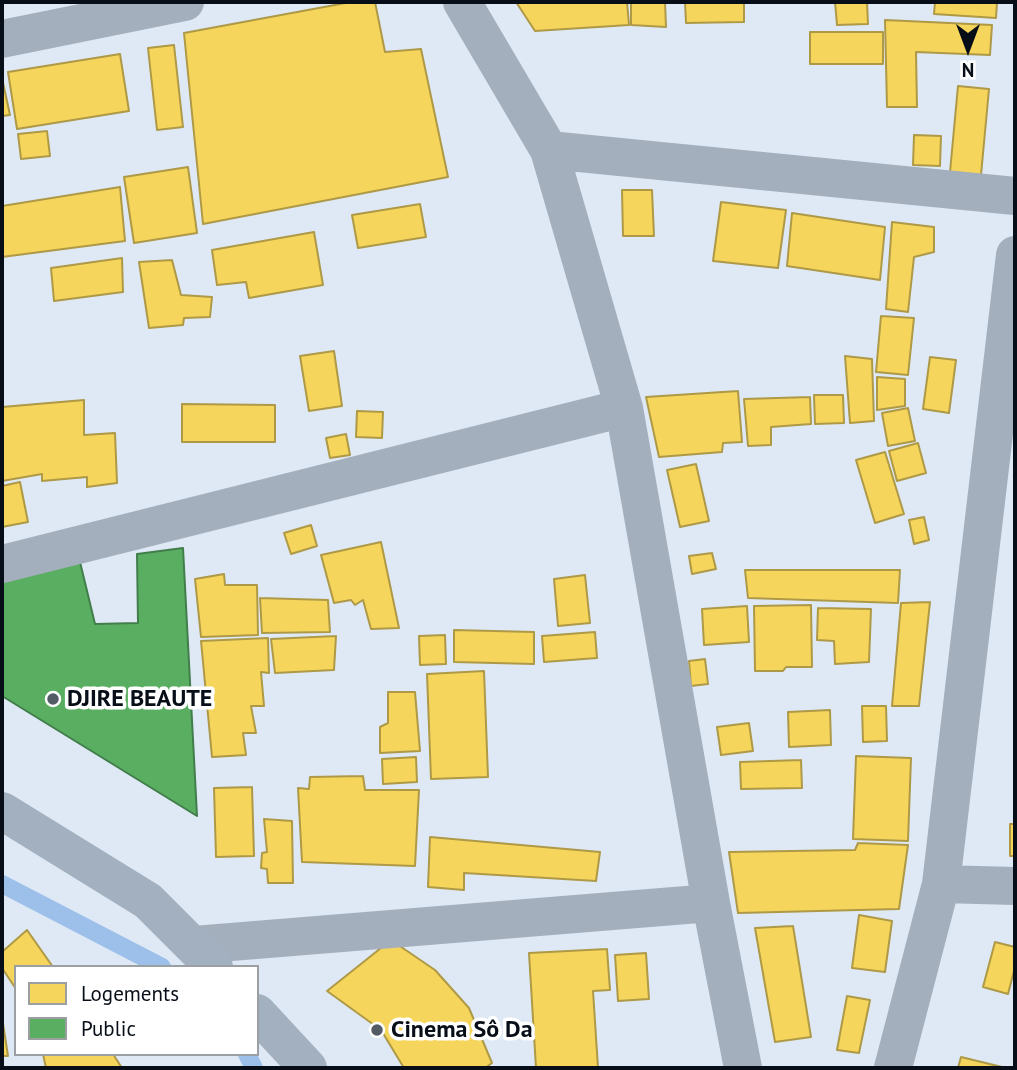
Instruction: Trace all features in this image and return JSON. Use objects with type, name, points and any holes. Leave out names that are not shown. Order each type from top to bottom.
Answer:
[{"type":"main road","points":[[2,811],[148,901],[204,956]]},
{"type":"main road","points":[[259,1015],[308,1068]]},
{"type":"street","points":[[2,39],[185,2]]},
{"type":"street","points":[[462,2],[549,150],[624,408],[710,903],[743,1068]]},
{"type":"street","points":[[549,150],[1015,197]]},
{"type":"street","points":[[893,1068],[942,884],[1005,430],[1015,255]]},
{"type":"street","points":[[2,564],[624,408]]},
{"type":"street","points":[[942,884],[1015,886]]},
{"type":"street","points":[[204,956],[710,903]]},
{"type":"building: Logements","points":[[351,2],[375,2],[385,52],[421,49],[448,177],[203,224],[184,33]]},
{"type":"building: Logements","points":[[516,2],[627,2],[629,25],[535,31]]},
{"type":"building: Logements","points":[[631,2],[665,2],[666,27],[631,25]]},
{"type":"building: Logements","points":[[685,2],[744,2],[744,22],[686,23]]},
{"type":"building: Logements","points":[[835,2],[867,2],[868,24],[837,25]]},
{"type":"building: Logements","points":[[935,2],[997,2],[996,18],[934,14]]},
{"type":"building: Logements","points":[[885,20],[992,25],[990,55],[916,52],[917,107],[887,107]]},
{"type":"building: Logements","points":[[810,32],[883,32],[883,64],[810,64]]},
{"type":"building: Logements","points":[[174,45],[183,127],[157,130],[148,48]]},
{"type":"building: Logements","points":[[120,54],[129,111],[17,129],[8,72]]},
{"type":"building: Logements","points":[[2,78],[10,115],[2,116]]},
{"type":"building: Logements","points":[[958,86],[989,89],[981,175],[950,172]]},
{"type":"building: Logements","points":[[47,131],[50,156],[21,159],[18,134]]},
{"type":"building: Logements","points":[[914,135],[941,136],[940,166],[913,165]]},
{"type":"building: Logements","points":[[188,167],[197,233],[134,243],[124,177]]},
{"type":"building: Logements","points":[[120,187],[125,241],[2,257],[2,206]]},
{"type":"building: Logements","points":[[622,190],[652,190],[654,236],[623,236]]},
{"type":"building: Logements","points":[[721,202],[786,210],[778,268],[713,261]]},
{"type":"building: Logements","points":[[420,204],[426,237],[358,248],[352,215]]},
{"type":"building: Logements","points":[[792,213],[885,227],[880,280],[787,266]]},
{"type":"building: Logements","points":[[892,222],[934,227],[934,252],[914,257],[908,312],[886,309]]},
{"type":"building: Logements","points":[[314,232],[323,285],[249,298],[246,282],[217,285],[212,250]]},
{"type":"building: Logements","points":[[122,258],[123,292],[54,301],[51,268]]},
{"type":"building: Logements","points":[[172,260],[181,295],[212,297],[210,317],[184,318],[183,325],[149,328],[139,262]]},
{"type":"building: Logements","points":[[881,316],[914,318],[908,375],[876,372]]},
{"type":"building: Logements","points":[[334,351],[342,406],[309,411],[300,356]]},
{"type":"building: Logements","points":[[845,356],[872,359],[874,421],[850,423]]},
{"type":"building: Logements","points":[[930,357],[956,360],[949,413],[923,409]]},
{"type":"building: Logements","points":[[877,377],[905,379],[905,406],[877,410]]},
{"type":"building: Logements","points":[[738,391],[742,442],[723,443],[722,452],[659,457],[646,397]]},
{"type":"building: Logements","points":[[814,395],[843,395],[844,423],[815,424]]},
{"type":"building: Logements","points":[[810,397],[811,424],[771,427],[771,445],[748,446],[744,399]]},
{"type":"building: Logements","points":[[84,400],[84,435],[115,433],[117,483],[87,487],[87,477],[42,481],[42,474],[2,481],[2,407]]},
{"type":"building: Logements","points":[[182,404],[275,405],[275,442],[182,442]]},
{"type":"building: Logements","points":[[908,408],[915,441],[888,446],[882,413]]},
{"type":"building: Logements","points":[[357,411],[383,412],[382,438],[356,437]]},
{"type":"building: Logements","points":[[346,434],[350,455],[330,458],[326,438]]},
{"type":"building: Logements","points":[[918,443],[926,473],[897,481],[889,451]]},
{"type":"building: Logements","points":[[885,452],[904,514],[875,523],[856,460]]},
{"type":"building: Logements","points":[[696,464],[709,521],[680,527],[667,470]]},
{"type":"building: Logements","points":[[20,482],[28,522],[2,527],[2,486]]},
{"type":"building: Logements","points":[[924,517],[929,540],[914,544],[909,520]]},
{"type":"building: Logements","points":[[311,525],[317,546],[291,554],[284,533]]},
{"type":"building: Logements","points":[[381,542],[399,628],[371,629],[363,600],[355,605],[351,600],[334,603],[321,555]]},
{"type":"building: Logements","points":[[712,553],[716,569],[692,574],[689,556]]},
{"type":"building: Logements","points":[[745,570],[900,570],[898,603],[748,598]]},
{"type":"building: Logements","points":[[224,574],[225,585],[257,585],[258,635],[201,637],[195,579]]},
{"type":"building: Logements","points":[[585,575],[590,623],[558,626],[554,579]]},
{"type":"building: Logements","points":[[260,598],[328,600],[330,632],[262,633]]},
{"type":"building: Logements","points":[[930,602],[919,706],[892,706],[901,603]]},
{"type":"building: Logements","points":[[811,605],[812,667],[755,671],[754,606]]},
{"type":"building: Logements","points":[[747,606],[749,642],[704,645],[702,609]]},
{"type":"building: Logements","points":[[818,608],[871,609],[869,662],[835,664],[834,641],[817,640]]},
{"type":"building: Logements","points":[[454,630],[534,632],[534,664],[454,662]]},
{"type":"building: Logements","points":[[595,632],[597,658],[544,662],[542,636]]},
{"type":"building: Logements","points":[[445,635],[446,664],[420,665],[419,636]]},
{"type":"building: Logements","points":[[336,636],[334,670],[275,673],[271,639]]},
{"type":"building: Logements","points":[[268,638],[269,673],[261,672],[264,706],[251,706],[256,733],[243,733],[246,755],[212,757],[201,641]]},
{"type":"building: Logements","points":[[705,659],[708,684],[691,686],[689,661]]},
{"type":"building: Logements","points":[[484,671],[488,777],[431,779],[427,674]]},
{"type":"building: Logements","points":[[388,692],[415,692],[420,751],[380,753],[380,727],[388,723]]},
{"type":"building: Logements","points":[[862,706],[886,706],[887,741],[863,742]]},
{"type":"building: Logements","points":[[830,710],[831,745],[789,747],[788,712]]},
{"type":"building: Logements","points":[[749,723],[753,751],[721,755],[717,727]]},
{"type":"building: Logements","points":[[856,756],[911,758],[908,841],[853,839]]},
{"type":"building: Logements","points":[[416,757],[417,782],[383,784],[382,759]]},
{"type":"building: Logements","points":[[801,760],[802,788],[741,789],[740,762]]},
{"type":"building: Logements","points":[[363,776],[365,790],[419,790],[415,866],[302,862],[298,788],[309,789],[310,777]]},
{"type":"building: Logements","points":[[252,787],[254,856],[216,857],[214,788]]},
{"type":"building: Logements","points":[[264,819],[292,821],[293,883],[268,883],[267,869],[261,868],[262,853],[267,852]]},
{"type":"building: Logements","points":[[1010,824],[1015,824],[1015,856],[1010,856]]},
{"type":"building: Logements","points":[[430,837],[600,852],[596,881],[464,873],[464,890],[428,887]]},
{"type":"building: Logements","points":[[858,843],[908,845],[899,909],[738,913],[729,852],[855,850]]},
{"type":"building: Logements","points":[[859,915],[892,921],[885,972],[852,968]]},
{"type":"building: Logements","points":[[793,926],[811,1037],[775,1042],[755,928]]},
{"type":"building: Logements","points":[[27,930],[52,965],[14,965],[14,986],[2,968],[2,952]]},
{"type":"building: Logements","points":[[391,940],[435,970],[469,1008],[492,1063],[485,1068],[404,1068],[381,1030],[327,991]]},
{"type":"building: Logements","points":[[995,942],[1015,947],[1015,967],[1008,994],[983,987]]},
{"type":"building: Logements","points":[[607,949],[610,990],[593,991],[598,1068],[536,1068],[529,953]]},
{"type":"building: Logements","points":[[646,953],[649,999],[618,1001],[615,955]]},
{"type":"building: Logements","points":[[847,996],[870,1000],[859,1053],[837,1050]]},
{"type":"building: Logements","points":[[2,1017],[8,1056],[2,1056]]},
{"type":"building: Logements","points":[[43,1056],[114,1056],[122,1068],[46,1068]]},
{"type":"building: Logements","points":[[961,1057],[1002,1067],[958,1068]]},
{"type":"building: Public","points":[[183,548],[197,816],[2,696],[2,582],[80,562],[95,624],[138,623],[137,554]]},
{"type":"waterway","points":[[2,884],[158,965]]},
{"type":"waterway","points":[[248,1056],[254,1068]]},
{"type":"place","name":"DJIRE BEAUTE","points":[[53,699]]},
{"type":"place","name":"Cinema Sô Da","points":[[377,1030]]}]
